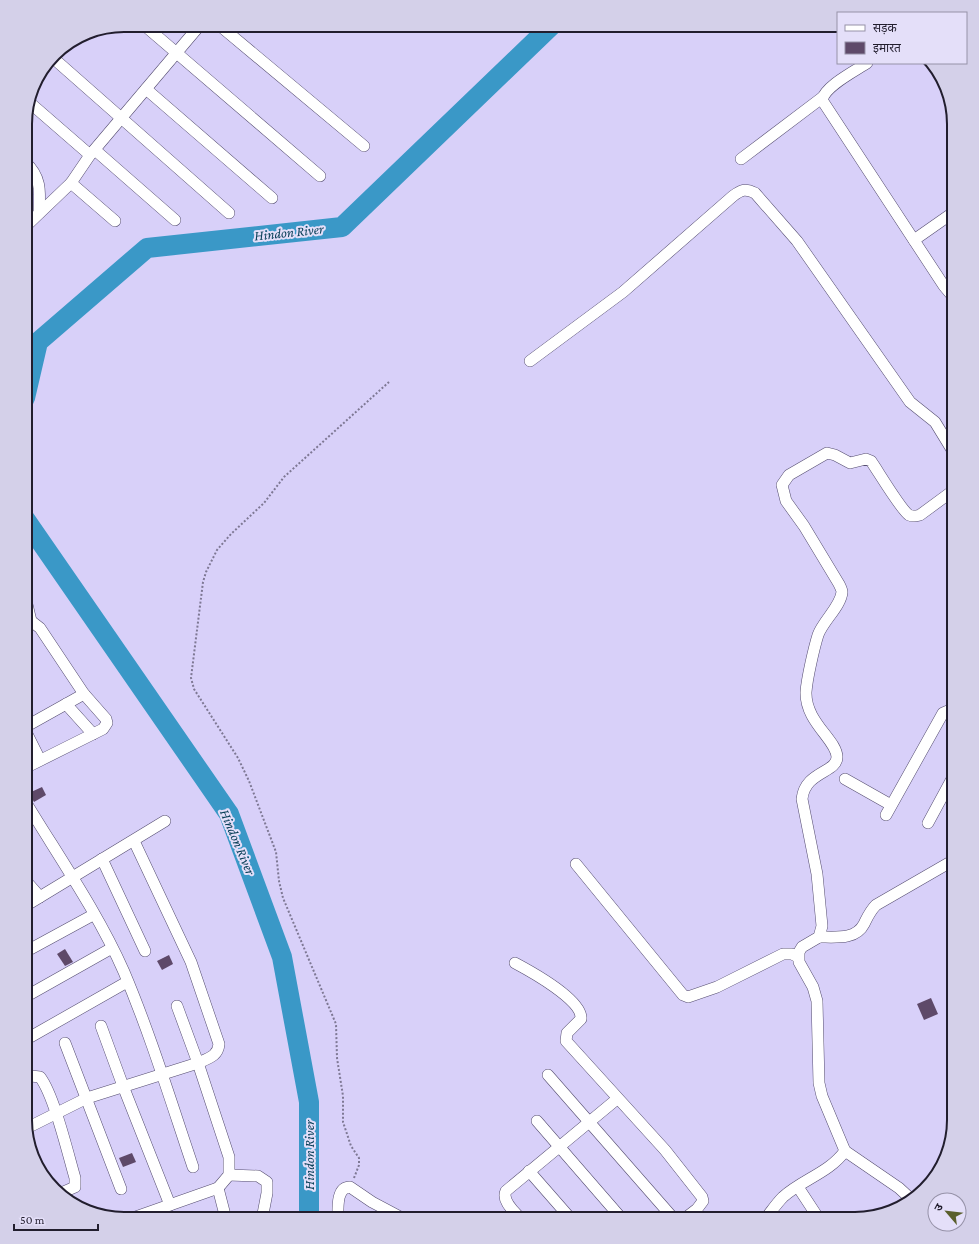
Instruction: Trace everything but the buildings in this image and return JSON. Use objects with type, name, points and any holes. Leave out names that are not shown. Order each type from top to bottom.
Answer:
[{"type":"street","points":[[152,32],[320,176]]},
{"type":"street","points":[[32,220],[71,183],[92,153],[120,118],[194,32]]},
{"type":"street","points":[[227,32],[364,146]]},
{"type":"street","points":[[57,61],[228,213]]},
{"type":"street","points":[[741,159],[822,97],[833,86],[866,64]]},
{"type":"street","points":[[146,89],[272,198]]},
{"type":"street","points":[[822,97],[826,108],[947,290]]},
{"type":"street","points":[[34,106],[175,220]]},
{"type":"street","points":[[32,168],[38,178],[40,189],[39,213]]},
{"type":"street","points":[[71,183],[115,222]]},
{"type":"street","points":[[530,361],[624,292],[733,196],[741,190],[748,190],[755,193],[797,241],[910,402],[935,422],[947,442]]},
{"type":"street","points":[[914,240],[947,217]]},
{"type":"street","points":[[819,937],[822,926],[817,874],[802,794],[808,781],[834,765],[837,758],[835,750],[812,717],[807,705],[806,692],[818,636],[823,624],[834,609],[842,593],[839,584],[804,526],[786,501],[782,485],[788,475],[827,453],[835,455],[850,463],[866,459],[871,461],[908,515],[914,517],[920,515],[947,495]]},
{"type":"street","points":[[32,623],[40,628],[84,694],[106,718],[107,723],[103,729],[32,764]]},
{"type":"street","points":[[32,723],[84,694]]},
{"type":"street","points":[[66,704],[93,734]]},
{"type":"street","points":[[886,815],[943,713],[947,711]]},
{"type":"street","points":[[32,744],[40,760]]},
{"type":"street","points":[[845,778],[891,805]]},
{"type":"street","points":[[928,823],[947,788]]},
{"type":"street","points":[[32,813],[112,948],[127,982],[162,1074],[193,1167]]},
{"type":"street","points":[[32,902],[70,877],[134,841],[165,821]]},
{"type":"street","points":[[32,1125],[87,1098],[198,1063],[214,1056],[218,1051],[219,1044],[191,962],[134,841]]},
{"type":"street","points":[[102,859],[145,950]]},
{"type":"street","points":[[576,864],[683,995],[688,997],[717,987],[783,954],[792,954],[798,957]]},
{"type":"street","points":[[907,1196],[899,1188],[845,1151],[838,1136],[819,1083],[817,1001],[814,987],[800,967],[798,957],[802,947],[819,937],[846,937],[857,933],[862,928],[872,909],[876,905],[947,864]]},
{"type":"street","points":[[32,888],[40,897]]},
{"type":"street","points":[[32,948],[93,915]]},
{"type":"street","points":[[32,993],[112,948]]},
{"type":"street","points":[[515,963],[548,981],[579,1011],[581,1019],[567,1033],[566,1041],[665,1150],[702,1197],[703,1201],[693,1212]]},
{"type":"street","points":[[32,1036],[127,982]]},
{"type":"street","points":[[150,1212],[218,1188],[229,1175],[229,1157],[198,1063],[177,1006]]},
{"type":"street","points":[[101,1026],[170,1205]]},
{"type":"street","points":[[65,1043],[121,1189]]},
{"type":"street","points":[[548,1075],[588,1123],[668,1212]]},
{"type":"street","points":[[32,1076],[40,1077],[44,1083],[75,1178],[75,1187],[66,1191]]},
{"type":"street","points":[[515,1212],[505,1200],[504,1195],[506,1191],[617,1098]]},
{"type":"street","points":[[537,1121],[616,1212]]},
{"type":"street","points":[[774,1212],[784,1197],[833,1166],[845,1151]]},
{"type":"street","points":[[529,1171],[565,1212]]},
{"type":"street","points":[[229,1175],[258,1176],[267,1182],[267,1194],[263,1212]]},
{"type":"street","points":[[339,1212],[341,1193],[347,1187],[350,1187],[372,1202],[391,1212]]},
{"type":"street","points":[[798,1187],[814,1212]]},
{"type":"street","points":[[218,1188],[224,1212]]},
{"type":"path","points":[[350,1187],[357,1173],[359,1158],[351,1146],[343,1122],[343,1096],[336,1058],[336,1024],[283,898],[279,881],[276,852],[249,781],[238,758],[194,689],[190,671],[199,623],[203,582],[208,567],[217,550],[231,534],[264,503],[290,471],[390,382]]},
{"type":"waterway","name":"Hindon River","points":[[32,368],[38,342],[147,248],[342,227],[545,32]]},
{"type":"waterway","name":"Hindon River","points":[[32,529],[229,814],[282,957],[309,1102],[309,1212]]}]
